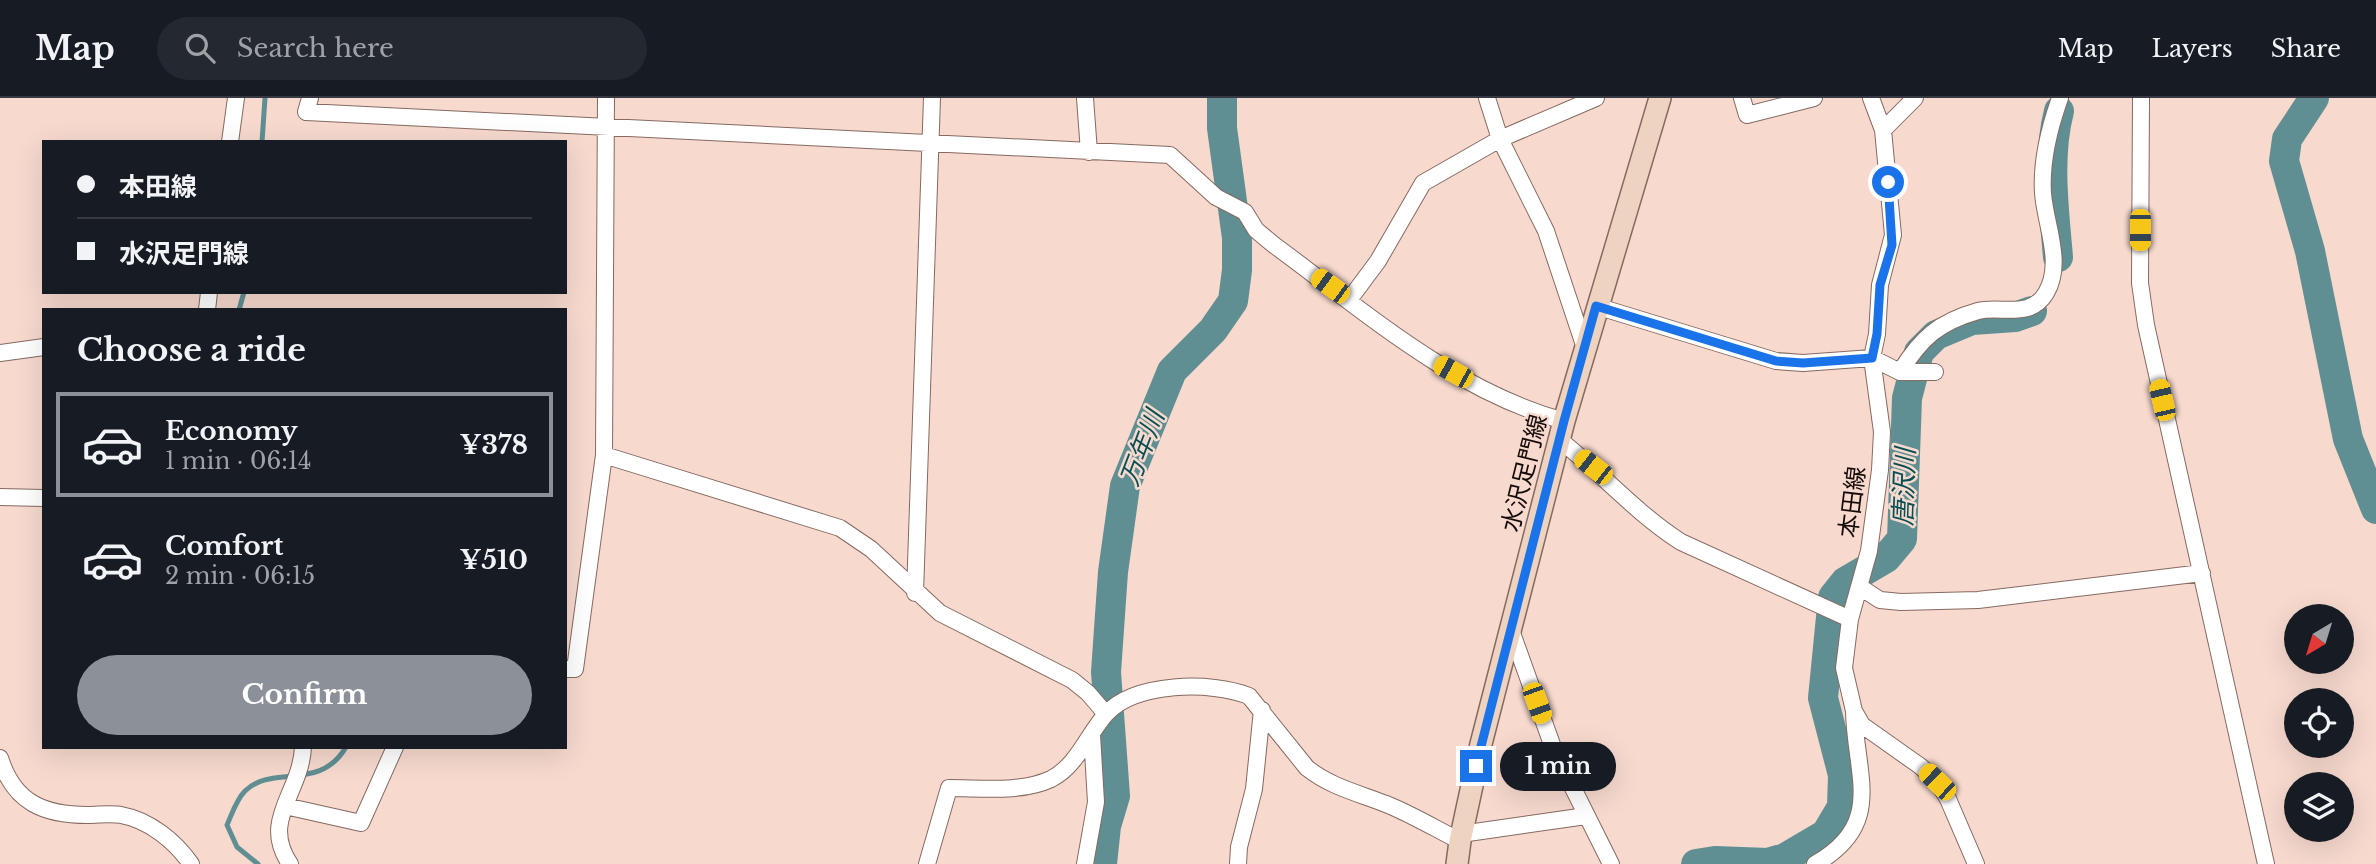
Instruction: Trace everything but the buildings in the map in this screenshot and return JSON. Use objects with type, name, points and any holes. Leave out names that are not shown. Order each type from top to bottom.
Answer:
[{"type":"main road","name":"水沢足門線","points":[[1457,864],[1482,744],[1584,345],[1660,98]]},
{"type":"street","points":[[230,140],[236,98]]},
{"type":"street","points":[[310,98],[306,112],[1170,155],[1216,197],[1245,212],[1256,230],[1274,245],[1432,360],[1497,396],[1541,414],[1562,430],[1593,467],[1656,526],[1681,542],[1846,618]]},
{"type":"street","points":[[567,669],[575,669],[604,456],[606,98]]},
{"type":"street","points":[[915,593],[932,98]]},
{"type":"street","points":[[1085,98],[1089,152]]},
{"type":"street","points":[[1488,98],[1500,139],[1546,231],[1584,345]]},
{"type":"street","points":[[1349,300],[1378,261],[1423,183],[1500,139],[1596,98]]},
{"type":"street","points":[[1742,98],[1746,116],[1814,98]]},
{"type":"street","name":"本田線","points":[[1871,98],[1883,130],[1893,235],[1880,285],[1877,334],[1872,358],[1882,432],[1881,457],[1869,551],[1860,587],[1846,618],[1844,667],[1854,711],[1862,724],[1920,766],[1937,782],[1948,799],[1976,864]]},
{"type":"street","points":[[1883,130],[1915,98]]},
{"type":"street","points":[[1900,372],[1912,352],[1935,328],[1980,310],[2011,312],[2023,309],[2033,306],[2045,295],[2052,280],[2054,265],[2043,191],[2047,149],[2060,98]]},
{"type":"street","points":[[2141,98],[2140,283],[2146,325],[2266,864]]},
{"type":"street","points":[[1596,306],[1776,361],[1803,363],[1872,358],[1900,372],[1935,372]]},
{"type":"street","points":[[0,354],[42,347]]},
{"type":"street","points":[[604,456],[840,528],[871,549],[915,593],[940,613],[1072,680],[1088,693],[1106,714]]},
{"type":"street","points":[[0,497],[42,498]]},
{"type":"street","points":[[1860,587],[1880,600],[1978,600],[2202,573]]},
{"type":"street","points":[[1512,633],[1554,750],[1611,864]]},
{"type":"street","points":[[927,864],[949,788],[1011,788],[1053,778],[1071,762],[1106,714],[1130,696],[1147,691],[1203,688],[1235,690],[1249,696],[1307,768],[1319,778],[1461,837],[1586,816]]},
{"type":"street","points":[[1238,864],[1239,847],[1254,789],[1262,710]]},
{"type":"street","points":[[1815,864],[1830,856],[1848,837],[1861,810],[1863,785],[1854,742],[1854,711]]},
{"type":"street","points":[[1085,864],[1096,802],[1092,735]]},
{"type":"street","points":[[290,864],[279,849],[277,830],[298,775],[303,749]]},
{"type":"street","points":[[285,806],[361,823],[394,749]]},
{"type":"street","points":[[0,758],[16,790],[32,804],[54,814],[121,815],[153,827],[181,850],[191,864]]},
{"type":"waterway","points":[[262,140],[265,98]]},
{"type":"waterway","name":"万年川","points":[[1102,864],[1106,826],[1115,796],[1106,672],[1113,572],[1125,486],[1172,371],[1213,330],[1233,301],[1237,238],[1222,128],[1222,98]]},
{"type":"waterway","points":[[2314,98],[2287,139],[2284,161],[2310,251],[2348,439],[2376,509]]},
{"type":"waterway","name":"唐沢川","points":[[2058,257],[2052,165],[2059,111]]},
{"type":"waterway","points":[[240,308],[243,294]]},
{"type":"waterway","name":"唐沢川","points":[[1696,864],[1715,861],[1768,863],[1785,858],[1826,834],[1842,807],[1843,775],[1823,698],[1833,597],[1845,582],[1886,558],[1902,539],[1907,398],[1919,352],[1936,335],[1972,320],[2015,317],[2032,311]]},
{"type":"waterway","points":[[258,864],[237,847],[227,825],[234,807],[245,791],[256,783],[269,779],[310,774],[323,769],[335,761],[344,749]]},
{"type":"route","points":[[1476,766],[1596,306],[1776,361],[1803,363],[1872,358],[1877,334],[1880,285],[1893,235],[1888,182]]}]
